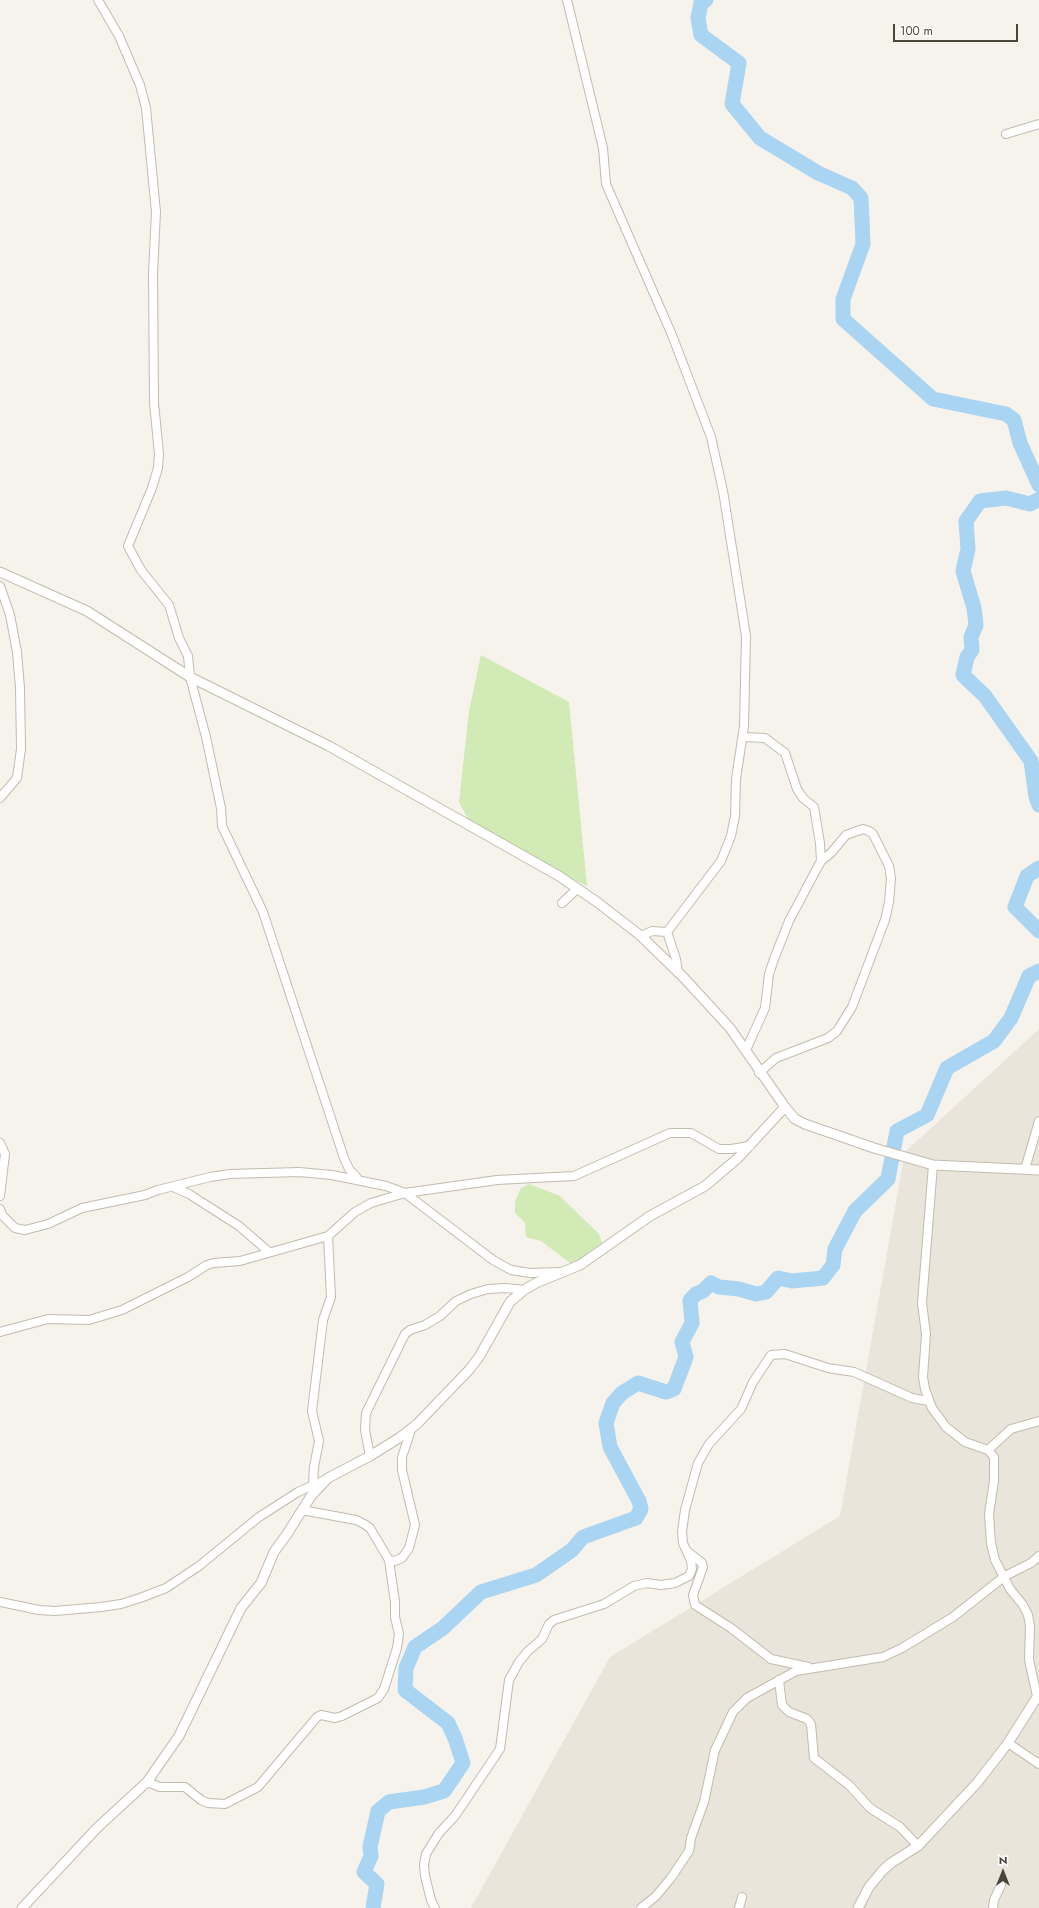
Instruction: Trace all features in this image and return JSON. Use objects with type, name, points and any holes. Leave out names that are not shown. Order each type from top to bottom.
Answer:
[{"type":"street","points":[[98,0],[119,36],[140,85],[146,108],[156,212],[153,272],[154,403],[159,454],[158,468],[152,488],[128,546],[141,570],[169,605],[179,638],[188,656],[190,677],[206,737],[221,808],[222,826],[263,912],[344,1158],[349,1169],[358,1179]]},
{"type":"street","points":[[567,0],[603,148],[606,184],[672,335],[711,437],[723,491],[746,636],[743,737],[736,779],[735,816],[726,849],[715,870],[667,932]]},
{"type":"street","points":[[1006,134],[1039,124]]},
{"type":"street","points":[[0,572],[87,611],[190,677],[329,746],[559,876],[597,902],[641,936],[678,972],[730,1028],[746,1050],[759,1073],[795,1119],[805,1124],[874,1148],[910,1160],[933,1165],[1039,1170]]},
{"type":"street","points":[[0,586],[10,615],[17,652],[20,688],[20,749],[17,778],[0,798]]},
{"type":"street","points":[[743,737],[765,738],[785,754],[797,789],[803,798],[814,807],[820,843],[820,861],[790,921],[774,959],[769,974],[765,1008],[746,1050]]},
{"type":"street","points":[[759,1073],[776,1058],[828,1038],[837,1031],[852,1006],[885,920],[891,878],[889,866],[873,834],[863,829],[846,835],[831,853],[820,861]]},
{"type":"street","points":[[562,903],[577,889]]},
{"type":"street","points":[[641,936],[652,931],[667,932]]},
{"type":"street","points":[[667,932],[676,959],[678,972]]},
{"type":"street","points":[[0,1602],[39,1610],[71,1611],[121,1604],[166,1588],[199,1566],[259,1518],[313,1484],[328,1478],[370,1456],[411,1430],[469,1370],[479,1357],[510,1302],[524,1290],[580,1265],[650,1216],[705,1186],[723,1172],[750,1146],[785,1107]]},
{"type":"street","points":[[1024,1169],[1039,1121]]},
{"type":"street","points":[[0,1332],[48,1319],[89,1320],[122,1310],[188,1277],[207,1265],[240,1261],[328,1236],[355,1212],[371,1203],[404,1193],[497,1180],[574,1176],[670,1133],[691,1133],[719,1149],[750,1146]]},
{"type":"street","points":[[0,1143],[5,1154],[0,1196]]},
{"type":"street","points":[[858,1908],[869,1887],[883,1870],[891,1862],[918,1846],[977,1783],[1008,1743],[1038,1695],[1029,1660],[1030,1626],[1028,1615],[1023,1605],[1010,1589],[995,1560],[990,1536],[989,1514],[994,1457],[988,1450],[974,1446],[956,1436],[937,1418],[928,1401],[923,1377],[926,1334],[922,1303],[933,1165]]},
{"type":"street","points":[[0,1209],[2,1215],[15,1228],[25,1230],[48,1224],[82,1208],[230,1174],[298,1172],[358,1179],[386,1186],[404,1193],[492,1260],[511,1270],[530,1273],[563,1272]]},
{"type":"street","points":[[173,1187],[189,1194],[239,1226],[269,1252]]},
{"type":"street","points":[[313,1484],[314,1467],[319,1441],[312,1411],[323,1320],[331,1297],[328,1236]]},
{"type":"street","points":[[370,1456],[365,1430],[366,1413],[404,1334],[410,1330],[425,1326],[440,1316],[456,1301],[471,1294],[494,1289],[524,1290]]},
{"type":"street","points":[[435,1908],[431,1900],[425,1876],[424,1865],[426,1854],[439,1833],[455,1816],[500,1749],[509,1680],[519,1662],[527,1652],[542,1639],[549,1624],[554,1620],[604,1604],[634,1586],[647,1583],[660,1585],[683,1580],[689,1576],[692,1569],[683,1543],[682,1532],[685,1510],[698,1463],[709,1444],[741,1409],[753,1382],[772,1355],[785,1354],[828,1368],[854,1372],[912,1398],[928,1401]]},
{"type":"street","points":[[988,1450],[1011,1429],[1039,1421]]},
{"type":"street","points":[[389,1560],[395,1561],[402,1558],[409,1548],[414,1530],[402,1470],[402,1457],[411,1430]]},
{"type":"street","points":[[22,1908],[98,1827],[147,1782],[179,1736],[241,1608],[261,1582],[274,1552],[310,1496],[328,1478]]},
{"type":"street","points":[[147,1782],[160,1787],[185,1787],[201,1800],[208,1803],[225,1804],[258,1787],[317,1717],[321,1715],[335,1718],[342,1716],[378,1698],[384,1689],[397,1648],[399,1634],[389,1560],[370,1528],[364,1524],[356,1520],[302,1510]]},
{"type":"street","points":[[687,1551],[702,1563],[703,1567],[693,1595],[695,1606],[731,1628],[771,1659],[810,1667]]},
{"type":"street","points":[[641,1908],[656,1896],[671,1878],[689,1851],[691,1838],[704,1802],[715,1750],[733,1712],[747,1698],[796,1671],[810,1667],[883,1658],[953,1617],[1004,1576],[1031,1563],[1039,1556]]},
{"type":"street","points":[[778,1680],[782,1705],[789,1712],[807,1719],[811,1724],[813,1731],[814,1758],[849,1785],[870,1808],[900,1827],[918,1846]]},
{"type":"street","points":[[1008,1743],[1039,1764]]},
{"type":"street","points":[[993,1908],[994,1900],[1001,1884]]},
{"type":"street","points":[[739,1908],[742,1897]]},
{"type":"shaded area","points":[[1039,1029],[1039,1908],[471,1908],[610,1657],[840,1516],[905,1152]]},
{"type":"green space","points":[[481,655],[569,702],[587,886],[560,873],[469,821],[459,802],[469,711]]},
{"type":"green space","points":[[529,1184],[560,1196],[599,1234],[602,1243],[574,1266],[541,1241],[526,1237],[525,1223],[515,1213],[515,1202],[521,1188]]},
{"type":"waterway","points":[[706,0],[701,3],[698,18],[701,35],[739,63],[732,104],[760,138],[818,173],[852,188],[861,198],[863,244],[843,299],[843,319],[933,399],[1006,414],[1014,420],[1020,443],[1039,485]]},
{"type":"waterway","points":[[1039,499],[1030,504],[1006,498],[980,501],[966,521],[968,549],[963,571],[974,608],[976,625],[971,637],[972,650],[967,657],[963,675],[985,696],[1031,761],[1036,797],[1039,805]]},
{"type":"waterway","points":[[1039,868],[1027,876],[1015,907],[1039,931]]},
{"type":"waterway","points":[[373,1908],[377,1884],[364,1872],[371,1856],[370,1847],[378,1811],[389,1802],[424,1797],[444,1791],[463,1763],[455,1738],[448,1723],[405,1690],[406,1668],[415,1647],[443,1628],[481,1592],[536,1575],[572,1550],[583,1537],[636,1518],[641,1509],[639,1501],[610,1447],[606,1423],[613,1403],[622,1393],[638,1383],[666,1392],[674,1389],[686,1357],[682,1342],[692,1323],[690,1300],[711,1283],[719,1287],[739,1289],[756,1294],[766,1292],[778,1278],[792,1281],[823,1278],[833,1265],[835,1249],[855,1211],[888,1179],[897,1131],[927,1115],[947,1068],[994,1041],[1011,1018],[1029,976],[1039,971]]}]
